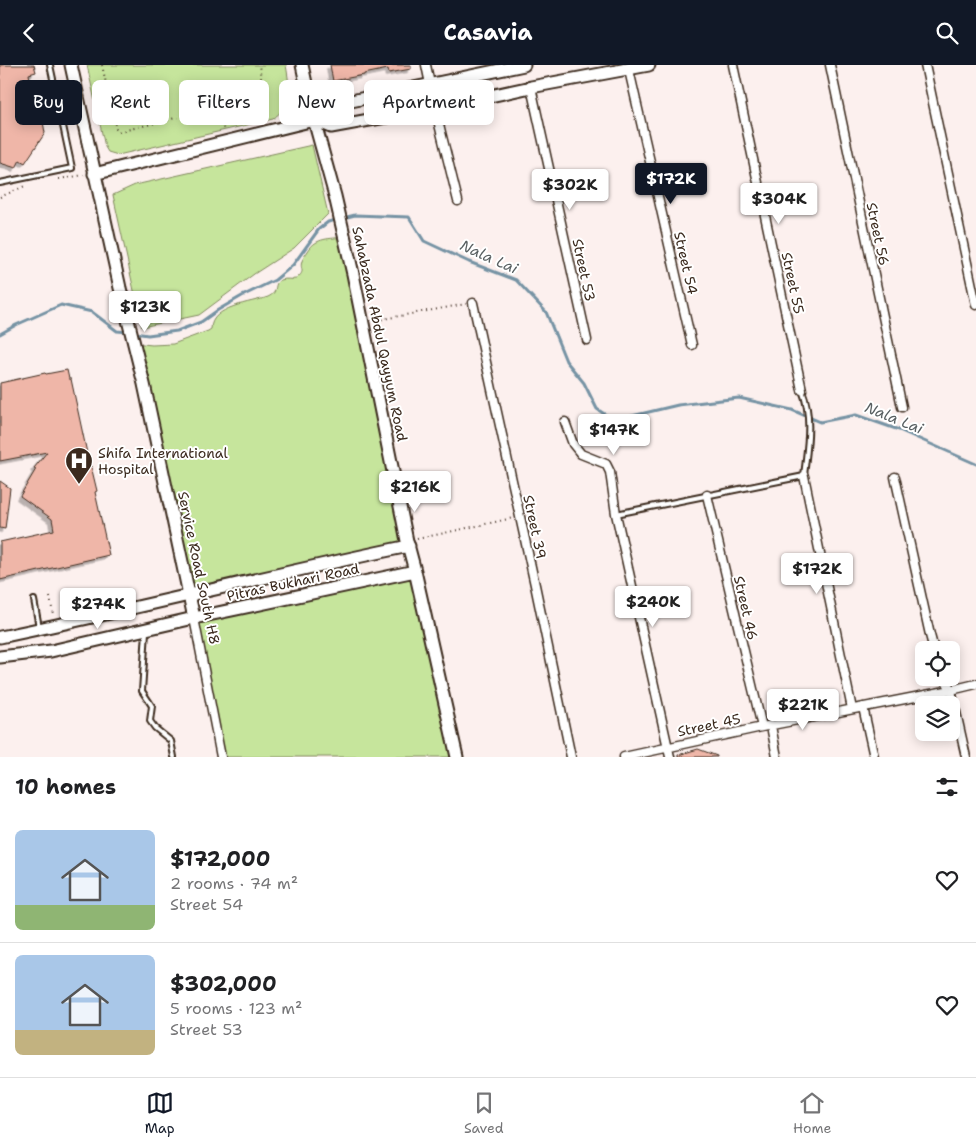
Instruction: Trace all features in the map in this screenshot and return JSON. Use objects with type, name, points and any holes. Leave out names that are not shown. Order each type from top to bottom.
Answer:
[{"type":"street","name":"Service Road South H8","points":[[70,65],[120,288],[144,384],[190,594],[221,757]]},
{"type":"street","name":"Sahabzada Abdul Qayyum Road","points":[[302,65],[305,80]]},
{"type":"street","points":[[426,65],[429,80]]},
{"type":"street","points":[[454,80],[524,65]]},
{"type":"street","points":[[494,95],[649,65]]},
{"type":"street","name":"Street 55","points":[[733,65],[802,389]]},
{"type":"street","name":"Street 56","points":[[830,65],[902,407]]},
{"type":"street","points":[[926,65],[976,305]]},
{"type":"street","name":"Street 54","points":[[629,70],[692,345]]},
{"type":"street","name":"Street 53","points":[[531,87],[587,340]]},
{"type":"street","points":[[94,174],[296,125]]},
{"type":"street","name":"Sahabzada Abdul Qayyum Road","points":[[315,125],[335,196],[353,274],[408,543],[456,757]]},
{"type":"street","points":[[325,125],[331,127],[342,125]]},
{"type":"street","points":[[439,125],[458,201]]},
{"type":"street","name":"Street 39","points":[[473,303],[571,757]]},
{"type":"street","points":[[565,422],[573,444],[581,454],[606,464],[610,472],[616,514],[670,757]]},
{"type":"street","points":[[804,476],[852,709]]},
{"type":"street","points":[[895,477],[932,641]]},
{"type":"street","name":"Street 46","points":[[707,495],[762,727]]},
{"type":"street","name":"Pitras Bukhari Road","points":[[0,637],[105,615],[408,543]]},
{"type":"street","name":"Pitras Bukhari Road","points":[[0,657],[52,651],[194,618],[415,571]]},
{"type":"street","name":"Street 45","points":[[624,757],[976,684]]},
{"type":"street","points":[[950,686],[966,757]]},
{"type":"street","points":[[863,707],[874,757]]},
{"type":"street","points":[[771,726],[778,757]]},
{"type":"lane","points":[[0,183],[72,168],[50,65]]},
{"type":"lane","points":[[616,514],[804,476],[808,423],[807,403],[802,389]]},
{"type":"lane","points":[[34,600],[40,629]]},
{"type":"lane","points":[[146,629],[142,691],[152,706],[150,721],[155,728],[171,741],[174,757]]},
{"type":"path","points":[[102,65],[117,132],[179,117]]},
{"type":"path","points":[[258,65],[261,80]]},
{"type":"path","points":[[222,125],[225,141]]},
{"type":"path","points":[[54,179],[94,174]]},
{"type":"path","points":[[0,197],[31,184]]},
{"type":"path","points":[[362,323],[473,303]]},
{"type":"path","points":[[408,543],[520,517]]},
{"type":"path","points":[[50,597],[55,625]]},
{"type":"green space","points":[[87,65],[286,65],[288,80],[279,80],[279,113],[273,119],[269,120],[269,80],[179,80],[179,125],[247,125],[118,155],[108,152],[105,147],[100,125],[169,125],[169,80],[92,80],[92,88]]},
{"type":"green space","points":[[312,145],[328,214],[294,248],[254,274],[199,315],[142,327],[113,195],[135,185]]},
{"type":"green space","points":[[345,237],[409,546],[190,594],[134,343],[152,345],[173,344],[208,331],[211,329],[213,321],[225,310],[272,295],[278,281],[296,279],[302,272],[301,264],[303,259],[315,243],[324,239]]},
{"type":"green space","points":[[415,571],[457,757],[221,757],[194,618]]},
{"type":"building","points":[[0,65],[34,65],[36,72],[29,74],[30,80],[15,80],[15,125],[44,125],[45,133],[25,163],[20,160],[16,168],[0,163]]},
{"type":"building","points":[[330,65],[411,65],[411,69],[389,73],[388,69],[333,80]]},
{"type":"building","name":"Shifa International Hospital","points":[[67,370],[69,379],[71,379],[97,491],[95,492],[109,555],[0,580],[0,542],[54,530],[52,519],[20,496],[36,469],[34,468],[47,452],[0,461],[0,383]]},
{"type":"building","points":[[0,481],[10,488],[5,529],[0,528]]},
{"type":"building","points":[[698,749],[717,757],[678,757],[678,755]]},
{"type":"waterway","name":"Nala Lai","points":[[134,333],[148,335],[177,331],[201,322],[242,296],[275,280],[293,265],[319,229],[328,222],[355,215],[409,217],[424,241],[469,262],[516,280],[546,312],[566,361],[584,383],[597,409],[616,422],[632,416],[678,405],[739,398],[792,410],[820,422],[856,415],[899,430],[976,464]]},
{"type":"waterway","name":"Nala Lai","points":[[0,334],[61,305],[92,312],[117,331],[128,332]]},
{"type":"place","name":"Shifa International Hospital","points":[[79,485]]}]
